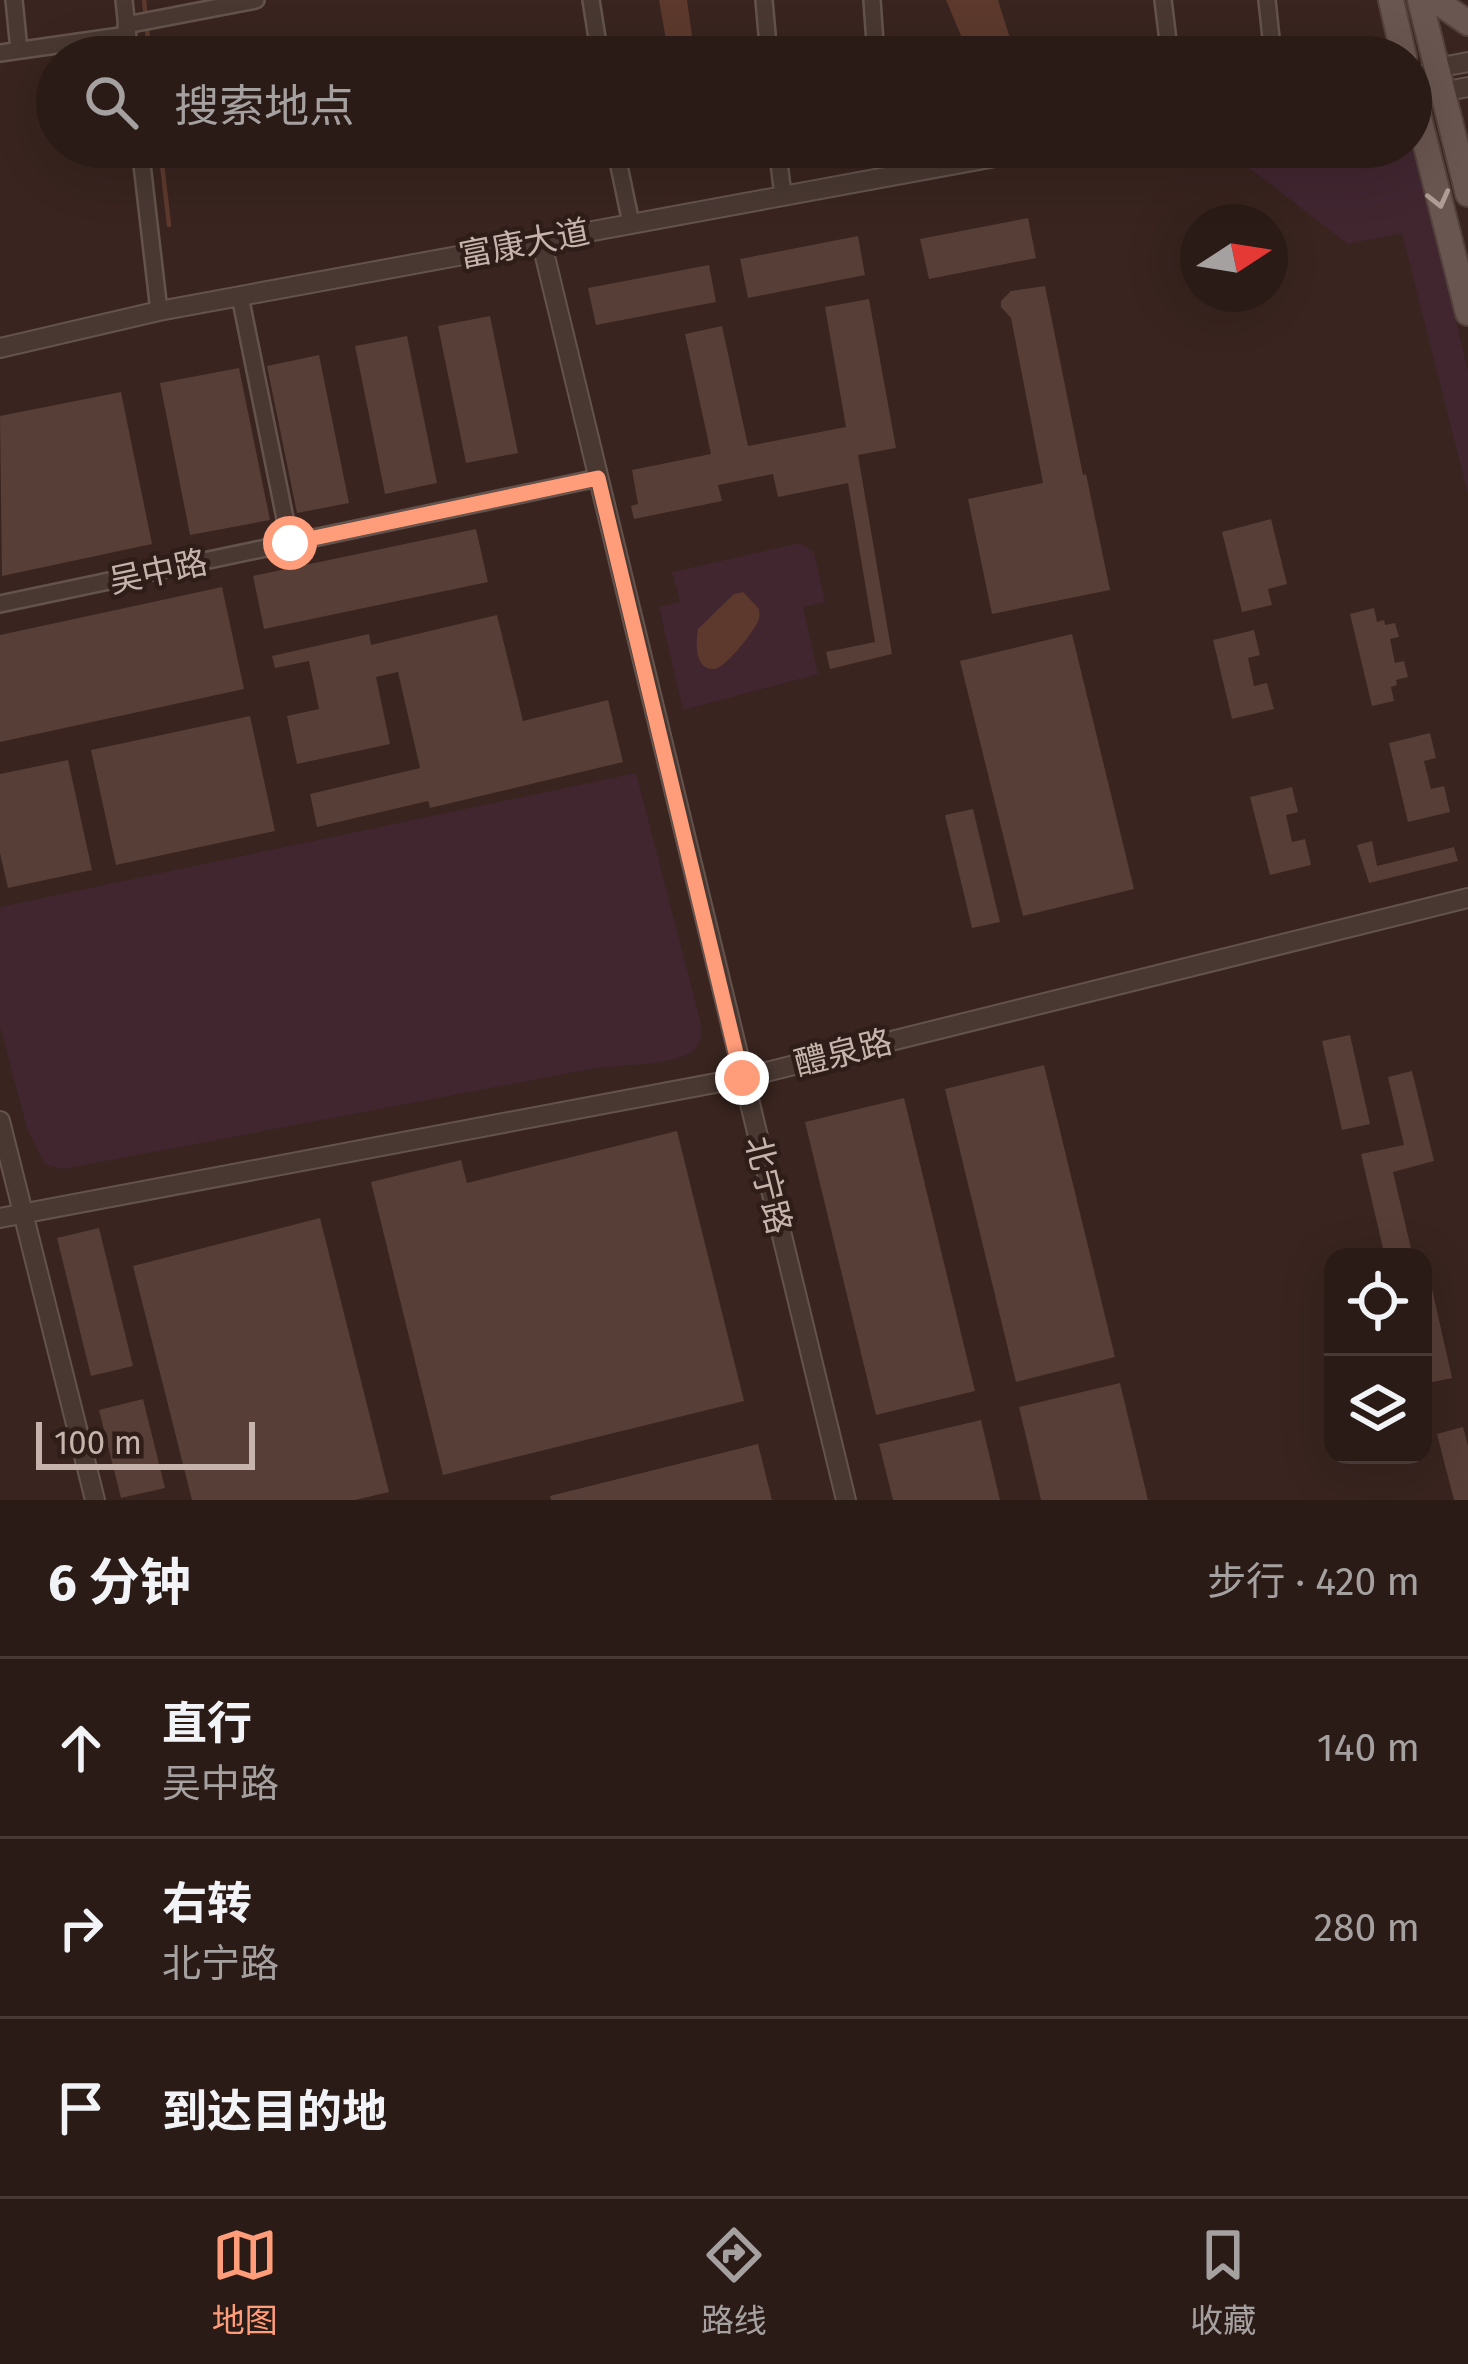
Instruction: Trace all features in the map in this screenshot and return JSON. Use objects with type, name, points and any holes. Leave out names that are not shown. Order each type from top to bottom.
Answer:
[{"type":"main road","points":[[1391,0],[1399,36]]},
{"type":"main road","points":[[1420,0],[1449,82],[1468,194]]},
{"type":"main road","points":[[1435,0],[1468,23]]},
{"type":"main road","points":[[1432,168],[1468,313]]},
{"type":"street","points":[[14,0],[19,50]]},
{"type":"street","points":[[124,0],[137,25],[135,36]]},
{"type":"street","points":[[85,36],[256,0]]},
{"type":"street","points":[[591,0],[597,36]]},
{"type":"street","points":[[764,0],[767,36]]},
{"type":"street","points":[[872,0],[875,36]]},
{"type":"street","points":[[1163,0],[1167,36]]},
{"type":"street","points":[[1267,0],[1271,36]]},
{"type":"street","points":[[0,53],[36,46]]},
{"type":"street","points":[[1449,82],[1468,62]]},
{"type":"street","points":[[142,168],[159,311]]},
{"type":"street","points":[[619,168],[631,224]]},
{"type":"street","points":[[780,168],[783,195]]},
{"type":"street","points":[[893,168],[894,174]]},
{"type":"street","name":"富康大道","points":[[0,348],[159,311],[928,168]]},
{"type":"street","name":"北宁路","points":[[541,240],[845,1500]]},
{"type":"street","points":[[240,296],[290,543]]},
{"type":"street","name":"吴中路","points":[[0,604],[598,478]]},
{"type":"street","name":"醴泉路","points":[[0,1219],[742,1078],[1468,898]]},
{"type":"street","points":[[0,1120],[95,1500]]},
{"type":"shaded area","points":[[659,0],[687,0],[692,36],[665,36]]},
{"type":"shaded area","points":[[946,0],[998,0],[1010,36],[961,36]]},
{"type":"shaded area","points":[[1249,168],[1419,168],[1468,371],[1468,494],[1402,233],[1348,244]]},
{"type":"shaded area","points":[[800,543],[814,552],[825,602],[803,607],[818,674],[683,710],[659,607],[680,602],[672,572]]},
{"type":"shaded area","points":[[743,592],[759,609],[759,619],[725,663],[707,668],[698,654],[698,629],[734,594]]},
{"type":"shaded area","points":[[636,773],[700,1020],[695,1049],[663,1061],[596,1068],[63,1169],[45,1164],[27,1128],[0,1026],[0,907]]},
{"type":"building","points":[[1028,218],[1036,258],[929,279],[920,239]]},
{"type":"building","points":[[858,236],[865,275],[748,298],[740,259]]},
{"type":"building","points":[[709,265],[716,302],[596,325],[588,288]]},
{"type":"building","points":[[1045,286],[1110,590],[992,614],[968,499],[1043,483],[1011,318],[1001,301],[1011,291]]},
{"type":"building","points":[[869,299],[896,448],[858,455],[892,654],[830,669],[826,652],[875,642],[848,483],[778,497],[773,474],[718,485],[722,501],[634,519],[631,506],[638,504],[632,470],[711,454],[685,334],[722,326],[748,446],[846,427],[825,307]]},
{"type":"building","points":[[490,316],[518,453],[466,463],[438,326]]},
{"type":"building","points":[[407,336],[437,483],[385,494],[355,346]]},
{"type":"building","points":[[319,355],[349,503],[297,513],[267,366]]},
{"type":"building","points":[[239,368],[270,520],[190,535],[160,383]]},
{"type":"building","points":[[121,392],[152,544],[2,576],[0,416]]},
{"type":"building","points":[[1271,519],[1287,584],[1268,589],[1272,605],[1242,612],[1222,532]]},
{"type":"building","points":[[476,529],[488,582],[264,629],[253,576]]},
{"type":"building","points":[[222,587],[244,689],[0,742],[0,635]]},
{"type":"building","points":[[1374,608],[1377,622],[1395,623],[1399,637],[1390,639],[1395,663],[1404,661],[1408,677],[1391,687],[1394,701],[1372,706],[1350,614]]},
{"type":"building","points":[[497,615],[523,721],[608,700],[623,762],[430,808],[428,801],[317,827],[310,794],[420,768],[398,672],[376,677],[390,744],[297,764],[287,716],[319,709],[309,661],[275,668],[272,656],[369,634],[371,645]]},
{"type":"building","points":[[1254,630],[1260,655],[1248,658],[1254,686],[1267,683],[1274,709],[1232,719],[1213,640]]},
{"type":"building","points":[[1072,634],[1134,889],[1023,916],[960,661]]},
{"type":"building","points":[[250,716],[275,831],[116,865],[91,750]]},
{"type":"building","points":[[1430,733],[1436,758],[1424,761],[1431,789],[1444,786],[1450,812],[1408,822],[1389,743]]},
{"type":"building","points":[[68,760],[92,870],[8,888],[0,853],[0,774]]},
{"type":"building","points":[[1292,787],[1298,812],[1286,815],[1292,842],[1305,839],[1311,865],[1270,875],[1250,797]]},
{"type":"building","points":[[973,809],[1000,922],[972,928],[945,815]]},
{"type":"building","points":[[1372,841],[1377,866],[1454,847],[1458,861],[1369,883],[1357,845]]},
{"type":"building","points":[[1350,1035],[1370,1124],[1342,1130],[1322,1041]]},
{"type":"building","points":[[1044,1065],[1115,1357],[1016,1382],[945,1089]]},
{"type":"building","points":[[1412,1071],[1434,1161],[1393,1172],[1411,1248],[1383,1248],[1361,1154],[1404,1145],[1388,1077]]},
{"type":"building","points":[[904,1098],[975,1391],[876,1415],[805,1122]]},
{"type":"building","points":[[677,1131],[744,1401],[443,1475],[371,1182],[461,1160],[467,1183]]},
{"type":"building","points":[[320,1218],[389,1492],[355,1500],[192,1500],[133,1266]]},
{"type":"building","points":[[99,1228],[133,1366],[91,1376],[57,1238]]},
{"type":"building","points":[[1432,1289],[1452,1378],[1432,1382]]},
{"type":"building","points":[[1120,1383],[1148,1500],[1041,1500],[1019,1407]]},
{"type":"building","points":[[143,1399],[165,1488],[121,1498],[99,1410]]},
{"type":"building","points":[[981,1420],[1000,1500],[893,1500],[879,1444]]},
{"type":"building","points":[[1463,1427],[1468,1446],[1468,1500],[1454,1500],[1437,1434]]},
{"type":"building","points":[[758,1444],[772,1500],[551,1500],[550,1496]]},
{"type":"waterway","points":[[144,0],[148,36]]},
{"type":"waterway","points":[[162,168],[169,225]]},
{"type":"route","points":[[290,543],[598,478],[742,1078]]}]
